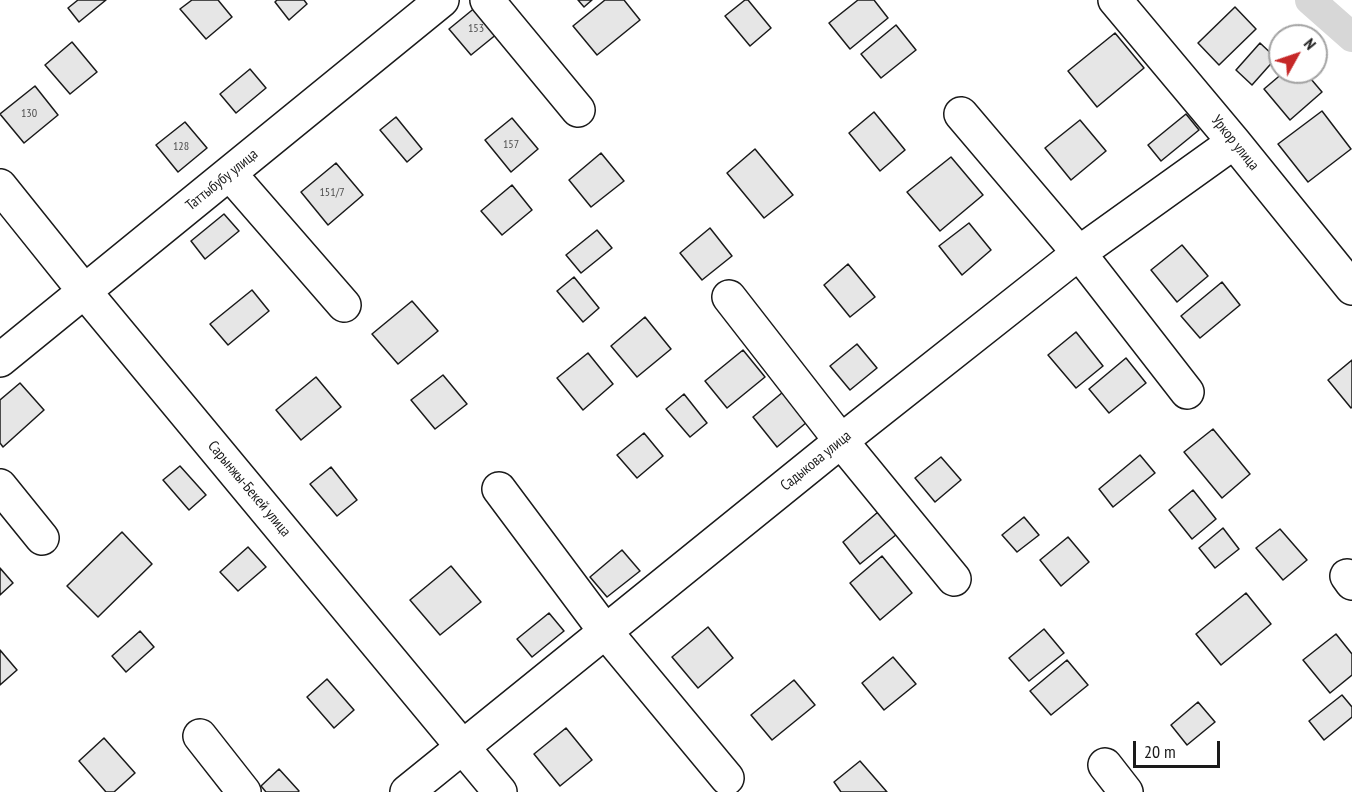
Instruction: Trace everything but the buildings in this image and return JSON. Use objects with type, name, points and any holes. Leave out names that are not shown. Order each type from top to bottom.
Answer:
[{"type":"street","name":"Таттыбубу улица","points":[[0,360],[442,0]]},
{"type":"street","points":[[487,0],[578,110]]},
{"type":"street","name":"Уркор улица","points":[[1115,0],[1352,288]]},
{"type":"street","points":[[961,114],[1079,253],[1187,392]]},
{"type":"street","name":"Садыкова улица","points":[[407,792],[1079,253],[1234,142]]},
{"type":"street","points":[[230,174],[344,305]]},
{"type":"street","name":"Сарынжы-Бекей улица","points":[[0,186],[85,292],[500,792]]},
{"type":"street","points":[[729,297],[954,579]]},
{"type":"street","points":[[0,486],[42,538]]},
{"type":"street","points":[[499,489],[605,632],[727,778]]},
{"type":"street","points":[[200,736],[244,792]]},
{"type":"street","points":[[1105,765],[1126,792]]},
{"type":"waterway","points":[[1310,0],[1352,37]]}]
